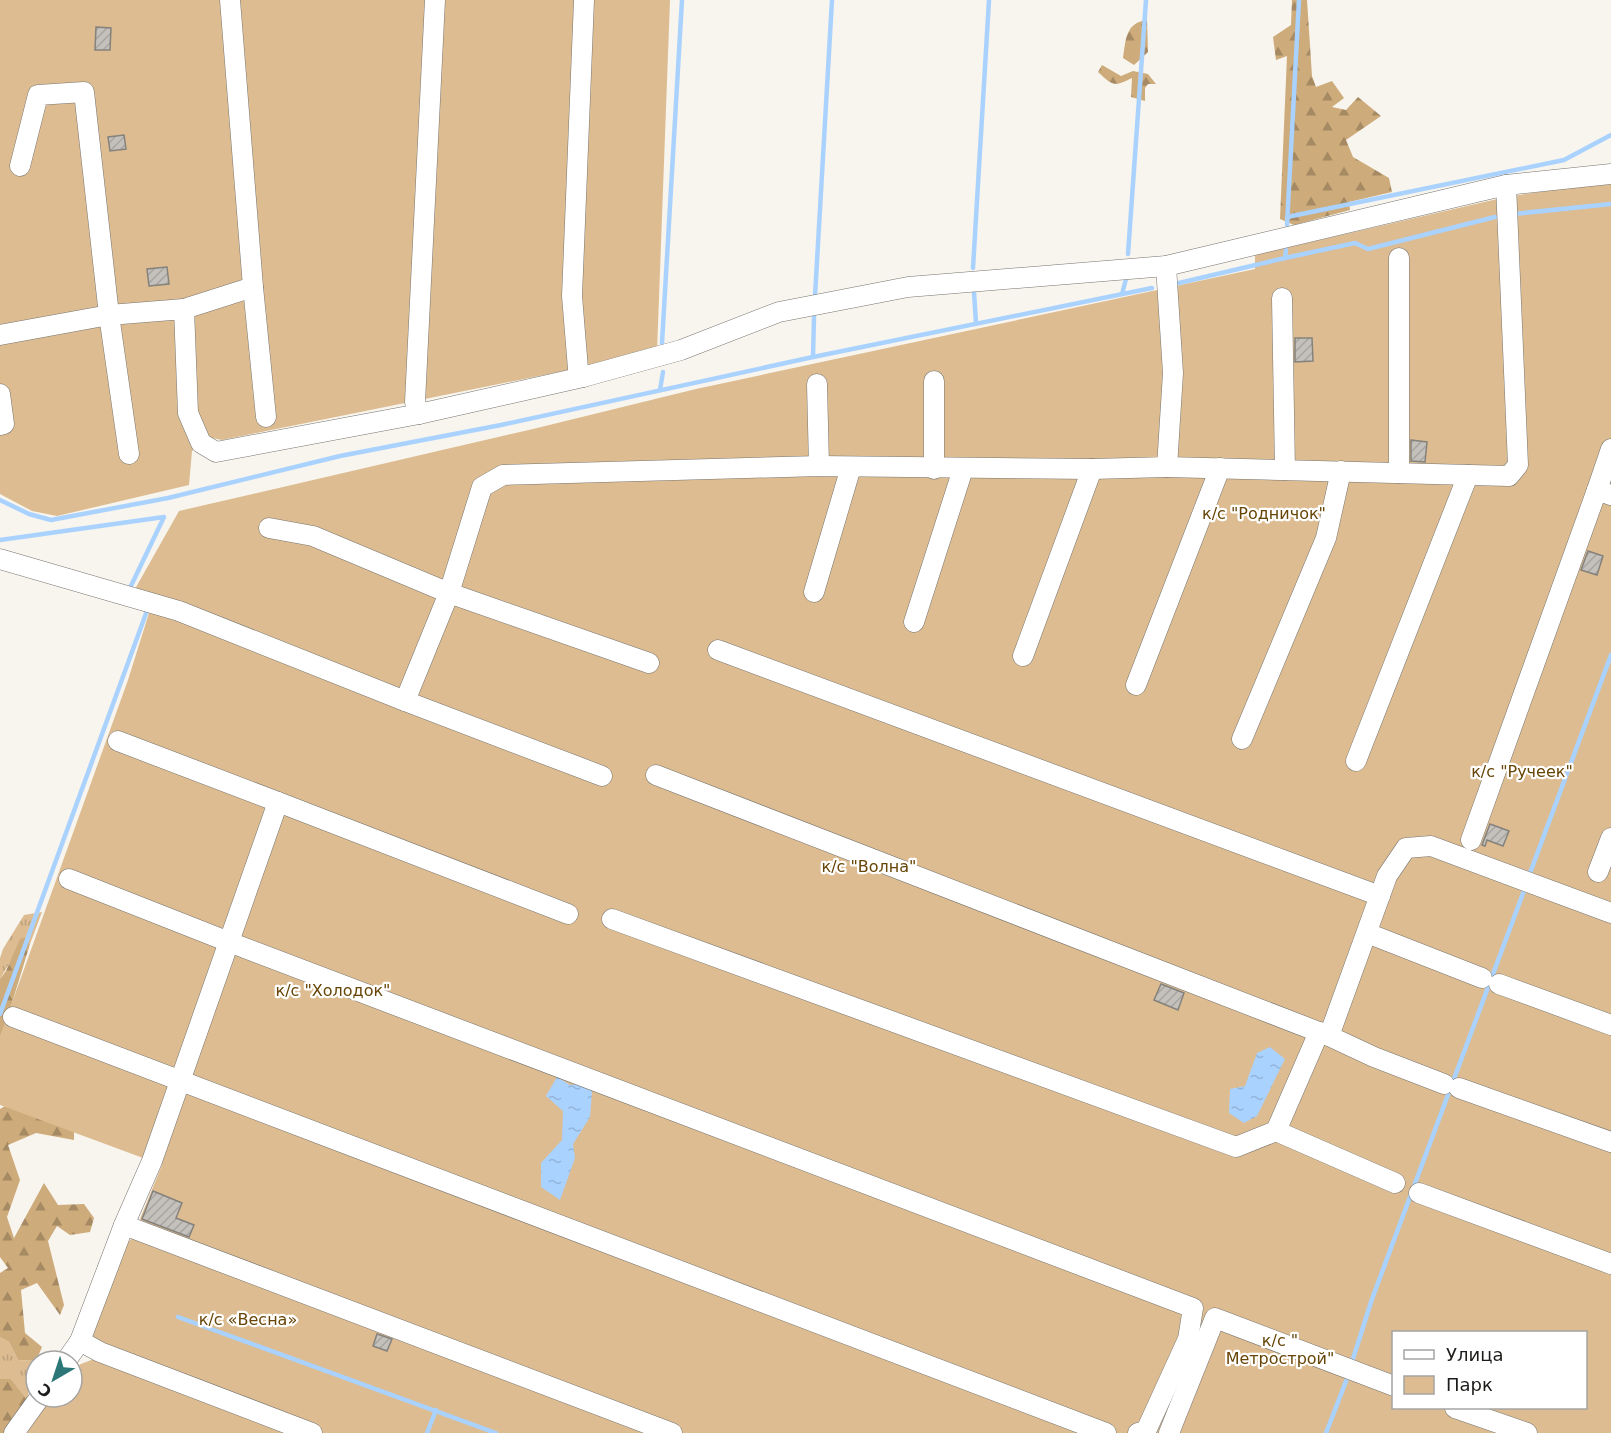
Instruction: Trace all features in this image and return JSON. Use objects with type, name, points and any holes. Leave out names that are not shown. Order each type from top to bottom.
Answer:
[{"type":"lane","points":[[230,0],[266,417]]},
{"type":"lane","points":[[419,414],[415,402],[435,0]]},
{"type":"lane","points":[[583,377],[578,369],[572,296],[584,0]]},
{"type":"lane","points":[[20,166],[38,95],[84,92],[109,315],[129,454]]},
{"type":"lane","points":[[184,309],[188,413],[201,444],[216,452],[419,414],[583,377],[681,350],[779,312],[814,305],[908,287],[1166,266],[1506,185],[1611,174]]},
{"type":"lane","points":[[405,701],[448,593],[483,487],[503,475],[819,466],[934,469],[1167,467],[1509,476],[1518,465],[1506,185]]},
{"type":"lane","points":[[1399,258],[1399,473]]},
{"type":"lane","points":[[1166,266],[1173,373],[1167,467]]},
{"type":"lane","points":[[0,335],[109,315],[184,309],[253,287]]},
{"type":"lane","points":[[1281,298],[1285,470]]},
{"type":"lane","points":[[934,381],[934,469]]},
{"type":"lane","points":[[817,384],[819,466]]},
{"type":"lane","points":[[0,394],[4,424],[0,425]]},
{"type":"lane","points":[[1471,840],[1604,492],[1611,449]]},
{"type":"lane","points":[[814,592],[851,467]]},
{"type":"lane","points":[[1137,685],[1220,468]]},
{"type":"lane","points":[[914,622],[963,469]]},
{"type":"lane","points":[[1023,656],[1092,469]]},
{"type":"lane","points":[[1242,739],[1326,538],[1341,471]]},
{"type":"lane","points":[[1356,761],[1468,475]]},
{"type":"lane","points":[[269,528],[313,536],[448,593],[650,663]]},
{"type":"lane","points":[[0,559],[179,611],[602,776]]},
{"type":"lane","points":[[718,650],[1380,896]]},
{"type":"lane","points":[[118,741],[568,914]]},
{"type":"lane","points":[[656,775],[1324,1034],[1374,1057],[1611,1142]]},
{"type":"lane","points":[[74,1349],[80,1341],[124,1225],[152,1161],[278,802]]},
{"type":"lane","points":[[1598,872],[1611,838]]},
{"type":"lane","points":[[612,919],[1236,1147],[1276,1131],[1324,1034],[1367,933],[1387,876],[1406,848],[1431,846],[1611,913]]},
{"type":"lane","points":[[69,879],[229,942],[1193,1308],[1188,1339],[1146,1431],[1138,1433]]},
{"type":"lane","points":[[1367,933],[1611,1025]]},
{"type":"lane","points":[[13,1017],[1106,1433]]},
{"type":"lane","points":[[1276,1131],[1395,1183]]},
{"type":"lane","points":[[1419,1193],[1611,1264]]},
{"type":"lane","points":[[124,1225],[672,1433]]},
{"type":"lane","points":[[1169,1433],[1215,1318],[1392,1385]]},
{"type":"lane","points":[[80,1341],[100,1352],[312,1433]]},
{"type":"lane","points":[[14,1433],[31,1409]]},
{"type":"lane","points":[[1461,1409],[1527,1433]]},
{"type":"green space","points":[[0,0],[670,0],[657,352],[222,440],[208,437],[192,451],[189,485],[57,516],[32,511],[0,494]]},
{"type":"green space","points":[[1292,0],[1307,0],[1312,76],[1316,87],[1332,81],[1344,98],[1332,107],[1346,110],[1358,97],[1381,116],[1346,140],[1353,157],[1389,178],[1392,192],[1349,202],[1350,210],[1294,225],[1280,219],[1287,56],[1276,60],[1273,37],[1291,25]]},
{"type":"green space","points":[[1147,20],[1148,52],[1134,65],[1123,58],[1126,39],[1134,25]]},
{"type":"green space","points":[[1102,65],[1121,76],[1133,71],[1148,74],[1156,84],[1148,84],[1145,88],[1145,101],[1131,97],[1132,78],[1114,84],[1098,72]]},
{"type":"green space","points":[[1611,181],[1611,1433],[25,1433],[43,1409],[84,1409],[84,1363],[97,1358],[88,1335],[122,1246],[148,1227],[140,1219],[162,1165],[0,1105],[0,1036],[128,680],[155,594],[135,589],[179,511],[696,389],[1255,269],[1255,255],[1506,197]]},
{"type":"green space","points":[[42,912],[30,944],[25,937],[0,979],[0,958],[3,949],[24,915]]},
{"type":"green space","points":[[25,937],[30,944],[0,1042],[0,979],[20,939]]},
{"type":"green space","points":[[13,1101],[74,1123],[74,1140],[36,1133],[8,1145],[20,1180],[7,1217],[14,1238],[44,1183],[58,1205],[84,1204],[94,1218],[90,1232],[70,1235],[57,1226],[48,1241],[64,1305],[60,1315],[37,1283],[21,1290],[25,1333],[42,1347],[41,1349],[24,1349],[24,1360],[18,1360],[9,1342],[0,1337],[0,1273],[8,1268],[0,1257],[0,1109]]},
{"type":"green space","points":[[0,1337],[9,1342],[18,1360],[24,1360],[24,1395],[11,1379],[0,1379]]},
{"type":"green space","points":[[0,1379],[11,1379],[24,1395],[24,1404],[7,1433],[0,1433]]},
{"type":"water","points":[[1270,1047],[1285,1059],[1257,1116],[1244,1123],[1229,1113],[1230,1089],[1245,1086],[1257,1053]]},
{"type":"water","points":[[557,1077],[570,1085],[585,1083],[592,1092],[590,1117],[573,1144],[575,1158],[560,1200],[541,1187],[541,1163],[562,1140],[563,1111],[546,1096]]},
{"type":"building","points":[[96,27],[111,28],[110,50],[95,50]]},
{"type":"building","points":[[124,135],[126,149],[110,151],[108,137]]},
{"type":"building","points":[[167,267],[169,284],[149,286],[147,269]]},
{"type":"building","points":[[1295,338],[1312,338],[1313,361],[1295,362]]},
{"type":"building","points":[[1411,440],[1427,442],[1425,462],[1411,461]]},
{"type":"building","points":[[1588,551],[1603,556],[1597,575],[1581,570]]},
{"type":"building","points":[[1490,824],[1509,831],[1503,846],[1487,840],[1485,846],[1482,845]]},
{"type":"building","points":[[1161,984],[1184,993],[1178,1010],[1154,1000]]},
{"type":"building","points":[[153,1191],[182,1203],[176,1218],[194,1225],[189,1237],[142,1219]]},
{"type":"building","points":[[377,1334],[392,1339],[387,1351],[373,1346]]},
{"type":"waterway","points":[[662,343],[682,0]]},
{"type":"waterway","points":[[815,296],[832,0]]},
{"type":"waterway","points":[[973,268],[989,0]]},
{"type":"waterway","points":[[1128,254],[1146,0]]},
{"type":"waterway","points":[[1287,225],[1299,0]]},
{"type":"waterway","points":[[1287,217],[1564,160],[1611,135]]},
{"type":"waterway","points":[[1513,214],[1611,204]]},
{"type":"waterway","points":[[1285,258],[1355,243],[1368,249],[1495,217]]},
{"type":"waterway","points":[[1179,283],[1285,258],[1286,250]]},
{"type":"waterway","points":[[1122,294],[1126,279]]},
{"type":"waterway","points":[[0,500],[29,514],[51,520],[168,498],[340,456],[501,425],[813,357],[1152,288]]},
{"type":"waterway","points":[[974,292],[976,323]]},
{"type":"waterway","points":[[813,357],[814,317]]},
{"type":"waterway","points":[[660,390],[663,372]]},
{"type":"waterway","points":[[0,540],[164,517],[129,590]]},
{"type":"waterway","points":[[0,1014],[148,608]]},
{"type":"waterway","points":[[1530,873],[1611,655]]},
{"type":"waterway","points":[[1351,1365],[1372,1299],[1525,888]]},
{"type":"waterway","points":[[178,1317],[496,1433]]},
{"type":"waterway","points":[[1326,1433],[1348,1376]]},
{"type":"waterway","points":[[427,1433],[436,1410]]},
{"type":"park label","name":"к/с \"Родничок\"","points":[[1264,513]]},
{"type":"park label","name":"к/с \"Ручеек\"","points":[[1522,771]]},
{"type":"park label","name":"к/с \"Волна\"","points":[[869,866]]},
{"type":"park label","name":"к/с \"Холодок\"","points":[[333,990]]},
{"type":"park label","name":"к/с «Весна»","points":[[248,1319]]},
{"type":"park label","name":"к/с \" Метрострой\"","points":[[1280,1349]]}]
